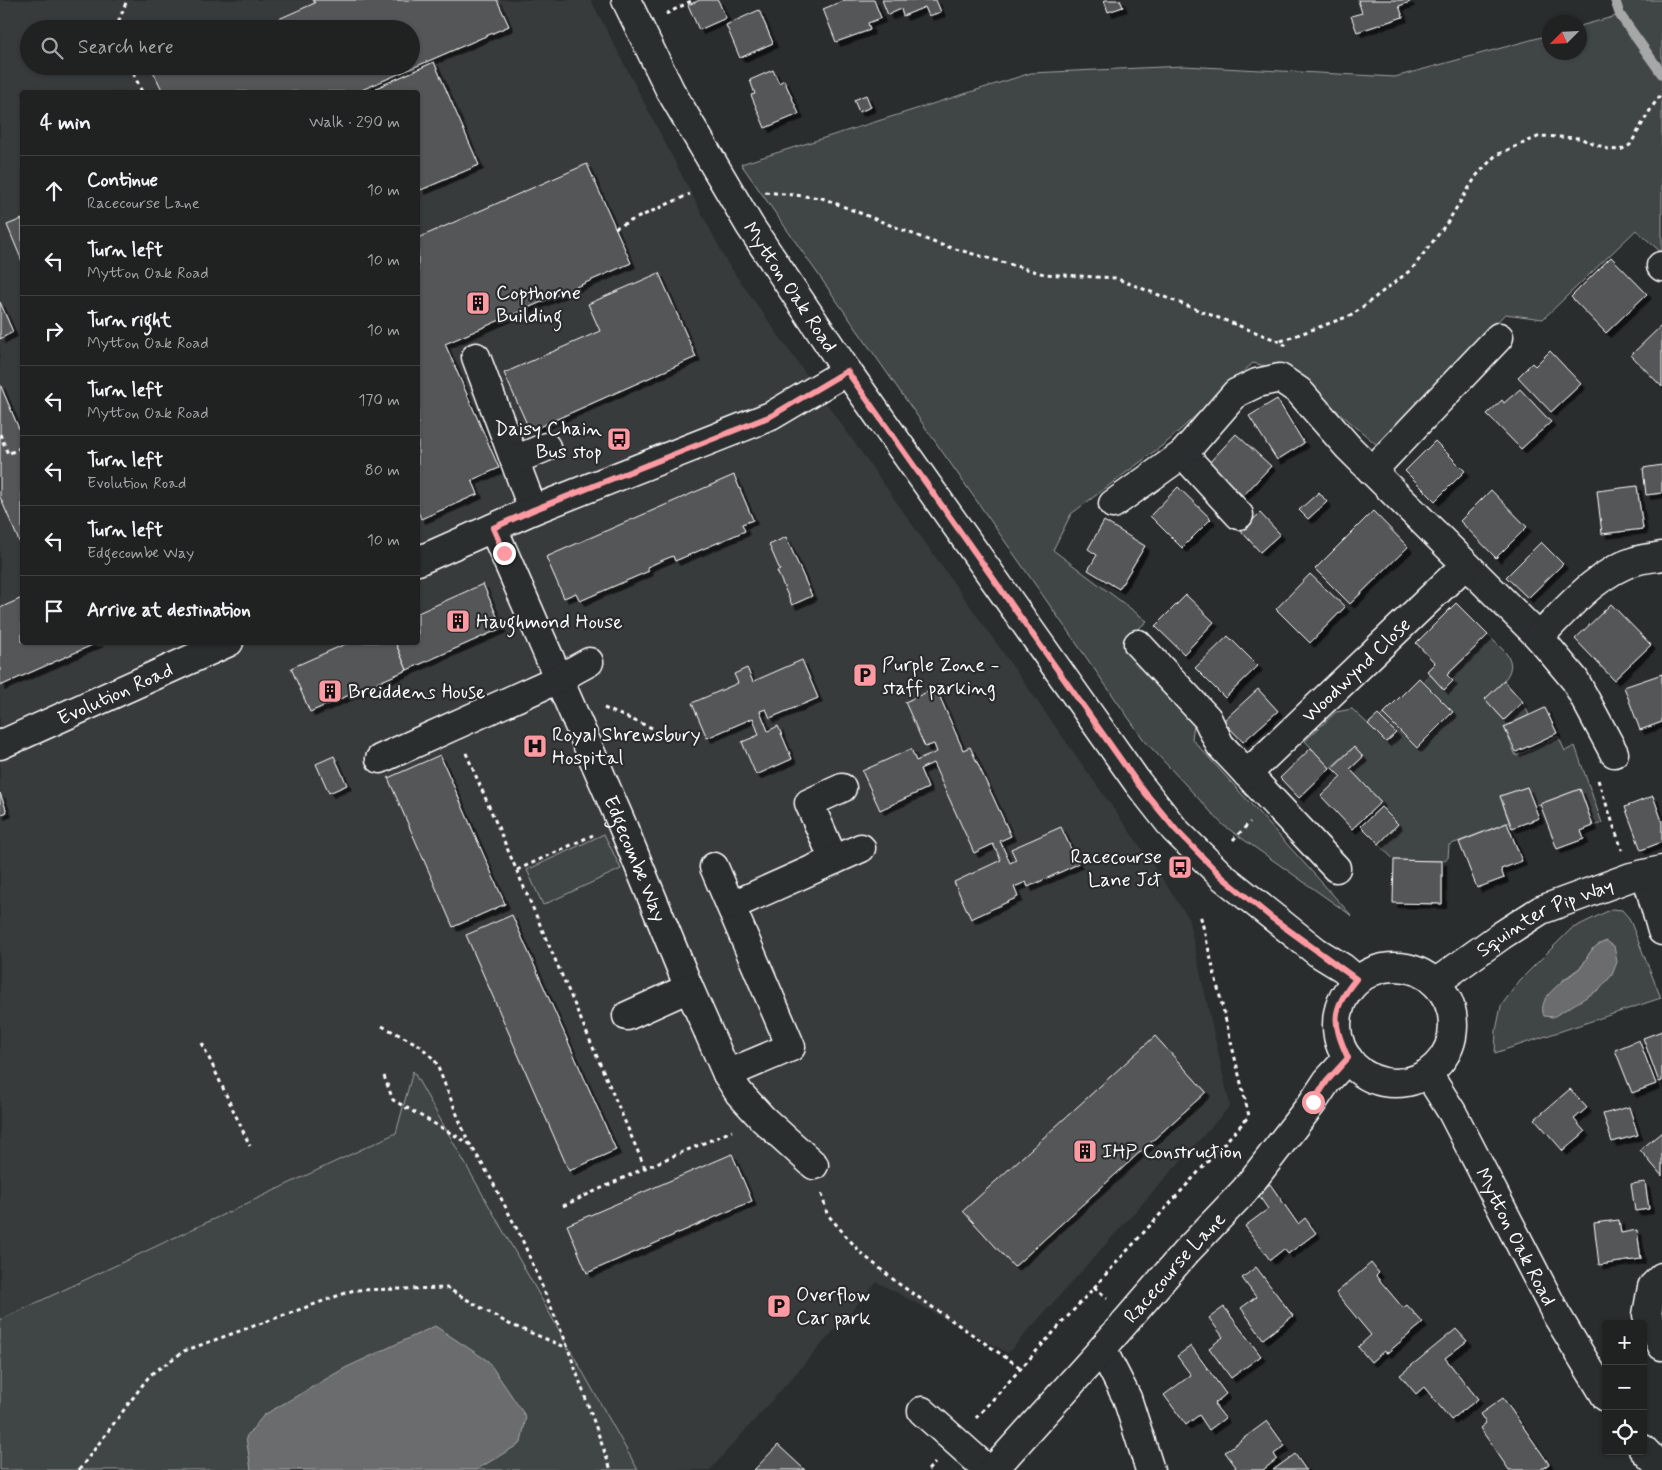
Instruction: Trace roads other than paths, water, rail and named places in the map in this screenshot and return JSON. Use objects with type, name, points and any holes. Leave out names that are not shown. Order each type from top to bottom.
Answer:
[{"type":"main road","name":"Mytton Oak Road","points":[[626,0],[670,90],[730,192],[847,371],[1138,784],[1176,830],[1222,877],[1302,940],[1356,979]]},
{"type":"main road","points":[[1372,471],[1499,338]]},
{"type":"main road","points":[[476,357],[533,510]]},
{"type":"main road","points":[[420,560],[533,510],[771,416],[847,371]]},
{"type":"main road","points":[[1113,504],[1183,454],[1236,393],[1257,383],[1280,378],[1299,390],[1348,447],[1539,637],[1575,680],[1614,753]]},
{"type":"main road","points":[[515,460],[546,447]]},
{"type":"main road","points":[[1183,454],[1239,515]]},
{"type":"main road","name":"Edgecombe Way","points":[[493,528],[621,822],[689,988],[727,1074],[739,1094],[814,1165]]},
{"type":"main road","points":[[1539,637],[1572,603],[1603,576],[1635,561],[1662,556]]},
{"type":"main road","name":"Woodwynd Close","points":[[1247,774],[1465,564]]},
{"type":"main road","points":[[1138,644],[1207,718],[1220,745],[1336,868]]},
{"type":"main road","name":"Evolution Road","points":[[0,745],[189,650],[214,645]]},
{"type":"main road","points":[[380,759],[558,679],[589,662]]},
{"type":"main road","points":[[834,860],[809,803],[842,788]]},
{"type":"main road","points":[[730,906],[861,848]]},
{"type":"main road","points":[[714,867],[791,1047],[727,1074]]},
{"type":"main road","points":[[1646,874],[1662,931]]},
{"type":"main road","name":"Squinter Pip Way","points":[[1435,983],[1502,935],[1542,910],[1646,874]]},
{"type":"main road","points":[[1394,966],[1414,969],[1424,974],[1446,995],[1453,1016],[1453,1038],[1444,1058],[1428,1074],[1412,1081],[1394,1083],[1376,1080],[1360,1071],[1348,1058],[1339,1038],[1336,1015],[1342,996],[1356,979],[1374,971],[1394,966]]},
{"type":"main road","points":[[627,1016],[689,988]]},
{"type":"main road","name":"Racecourse Lane","points":[[993,1470],[1186,1252],[1245,1190],[1327,1081],[1348,1058]]},
{"type":"main road","name":"Mytton Oak Road","points":[[1428,1074],[1452,1112],[1556,1314],[1602,1390]]},
{"type":"main road","points":[[1662,1277],[1652,1287],[1647,1315],[1662,1346]]},
{"type":"main road","points":[[1102,1349],[1127,1398],[1150,1470]]},
{"type":"main road","points":[[922,1411],[988,1470]]},
{"type":"main road","points":[[1647,1453],[1662,1469]]},
{"type":"waterway","points":[[1615,0],[1620,15],[1662,74]]},
{"type":"place","name":"Copthorne Building","points":[[478,303]]},
{"type":"place","name":"Daisy Chain Bus stop","points":[[619,439]]},
{"type":"place","name":"Haughmond House","points":[[458,621]]},
{"type":"place","name":"Purple Zone - staff parking","points":[[865,675]]},
{"type":"place","name":"Breiddens House","points":[[330,691]]},
{"type":"place","name":"Royal Shrewsbury Hospital","points":[[535,746]]},
{"type":"place","name":"Racecourse Lane Jct","points":[[1180,867]]},
{"type":"place","name":"IHP Construction","points":[[1085,1151]]},
{"type":"place","name":"Overflow Car park","points":[[779,1306]]}]
